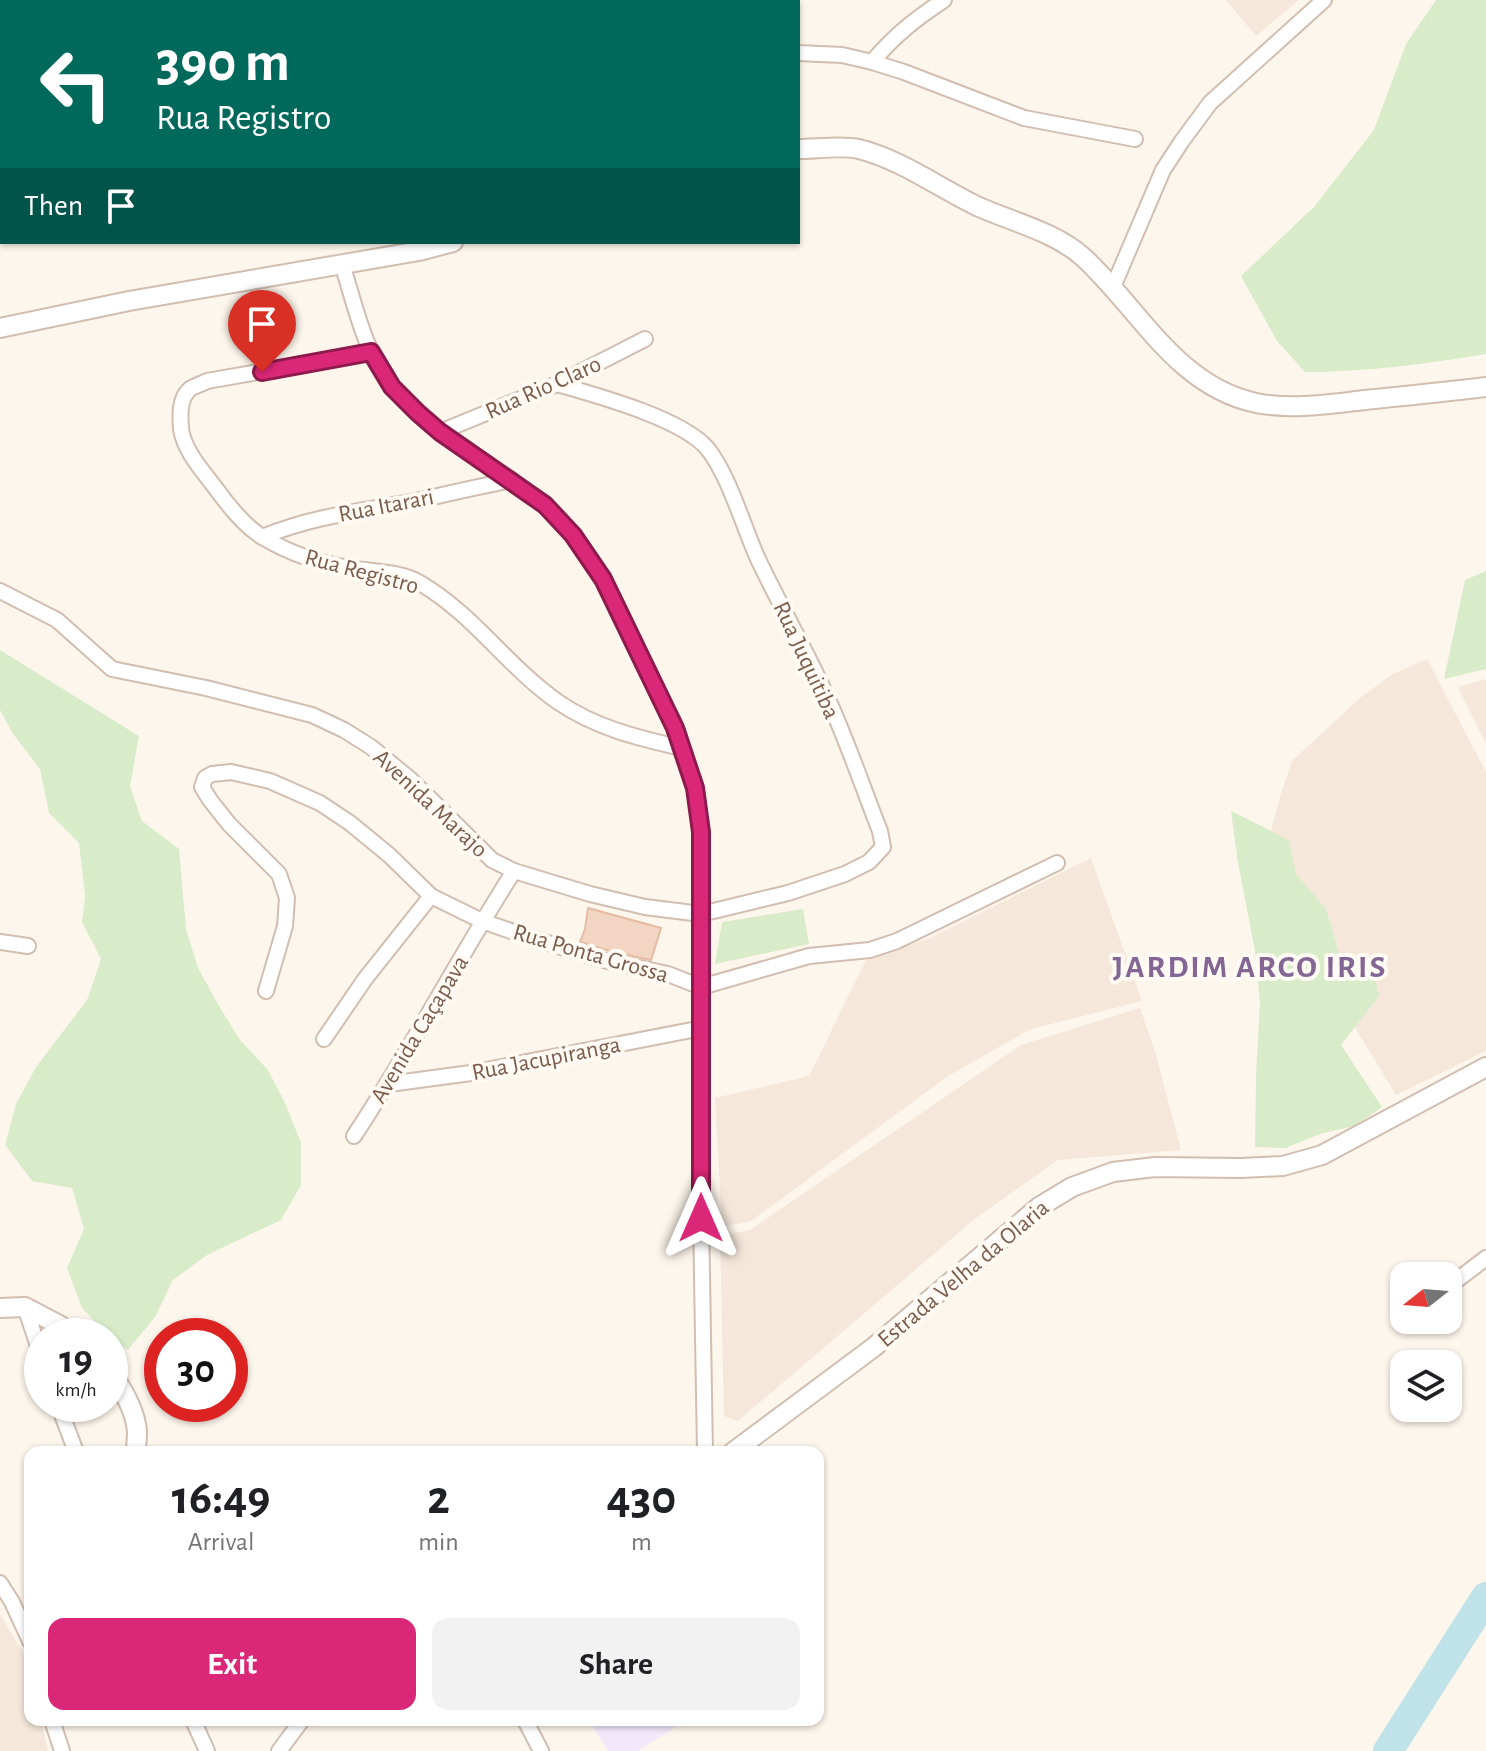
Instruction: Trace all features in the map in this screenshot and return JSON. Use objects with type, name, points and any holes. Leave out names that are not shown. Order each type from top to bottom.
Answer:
[{"type":"street","points":[[872,62],[905,27],[944,0]]},
{"type":"street","points":[[1113,287],[1163,170],[1182,141],[1210,103],[1324,0]]},
{"type":"street","points":[[800,53],[842,55],[872,62],[1024,118],[1135,139]]},
{"type":"street","points":[[800,149],[856,148],[977,206],[1052,237],[1080,254],[1113,287],[1171,355],[1198,378],[1229,394],[1257,403],[1301,407],[1486,387]]},
{"type":"street","points":[[0,328],[129,301],[445,244]]},
{"type":"street","points":[[342,264],[371,352],[392,387],[440,432],[545,505],[573,535],[603,579],[675,728],[695,788],[701,832],[701,1218],[705,1446]]},
{"type":"street","name":"Rua Rio Claro","points":[[440,432],[557,384],[645,339]]},
{"type":"street","name":"Rua Registro","points":[[371,352],[207,381],[189,390],[180,410],[182,433],[194,461],[231,509],[262,537],[304,557],[416,580],[444,597],[556,700],[588,720],[626,735],[682,748]]},
{"type":"street","name":"Rua Juquitiba","points":[[557,384],[649,414],[687,433],[706,447],[721,470],[757,557],[822,685],[880,831],[883,847],[876,856],[845,874],[788,893],[701,914]]},
{"type":"street","name":"Rua Itarari","points":[[262,537],[317,518],[512,480]]},
{"type":"street","name":"Avenida Marajo","points":[[0,591],[57,620],[112,669],[206,688],[312,715],[344,730],[371,747],[410,779],[492,860],[514,871],[645,907],[701,914]]},
{"type":"street","name":"Rua Ponta Grossa","points":[[266,991],[285,926],[287,898],[279,874],[229,824],[202,787],[205,778],[212,774],[231,772],[270,781],[320,803],[389,855],[431,896],[482,921],[607,961],[668,974],[701,987],[809,956],[870,950],[897,941],[1057,863]]},
{"type":"street","name":"Avenida Caçapava","points":[[354,1136],[389,1084],[514,871]]},
{"type":"street","points":[[324,1039],[365,979],[431,896]]},
{"type":"street","points":[[0,942],[28,946]]},
{"type":"street","name":"Rua Jacupiranga","points":[[389,1084],[471,1073],[702,1028]]},
{"type":"street","name":"Estrada Velha da Olaria","points":[[741,1446],[874,1347],[1039,1207],[1072,1187],[1113,1172],[1155,1167],[1283,1166],[1322,1155],[1486,1067]]},
{"type":"street","points":[[1462,1276],[1486,1258]]},
{"type":"street","points":[[25,1307],[29,1318]]},
{"type":"street","points":[[0,1308],[25,1307],[46,1318]]},
{"type":"street","points":[[128,1404],[137,1429],[136,1446]]},
{"type":"street","points":[[65,1422],[74,1446]]},
{"type":"street","points":[[0,1583],[24,1628]]},
{"type":"street","points":[[54,1726],[62,1751]]},
{"type":"street","points":[[196,1726],[207,1751]]},
{"type":"street","points":[[279,1751],[298,1726]]},
{"type":"street","points":[[528,1726],[541,1751]]},
{"type":"shaded area","points":[[1226,0],[1299,0],[1256,36]]},
{"type":"shaded area","points":[[1427,659],[1486,772],[1486,1051],[1396,1095],[1294,927],[1269,839],[1292,761],[1361,697],[1393,674]]},
{"type":"shaded area","points":[[1486,679],[1486,744],[1458,687]]},
{"type":"shaded area","points":[[1091,858],[1142,1001],[1031,1029],[948,1076],[751,1221],[722,1227],[715,1098],[809,1076],[866,960],[930,938]]},
{"type":"shaded area","points":[[1140,1008],[1155,1051],[1181,1150],[1058,1160],[976,1218],[738,1421],[724,1416],[720,1236],[750,1230],[1021,1045]]},
{"type":"shaded area","points":[[0,1614],[24,1655],[24,1726],[42,1726],[48,1751],[0,1751]]},
{"type":"shaded area","points":[[593,1726],[678,1726],[638,1751],[608,1751]]},
{"type":"green space","points":[[1436,0],[1486,0],[1486,354],[1396,367],[1305,372],[1277,341],[1241,276],[1314,207],[1374,130],[1406,44]]},
{"type":"green space","points":[[1486,571],[1486,669],[1444,679],[1465,580]]},
{"type":"green space","points":[[0,650],[139,736],[130,786],[142,821],[179,849],[186,929],[198,968],[240,1040],[268,1070],[301,1143],[301,1185],[281,1220],[207,1255],[173,1280],[155,1317],[144,1318],[144,1330],[128,1350],[128,1318],[92,1318],[82,1308],[67,1268],[84,1229],[72,1188],[32,1181],[5,1145],[16,1104],[36,1067],[87,1000],[101,959],[82,922],[85,896],[79,843],[49,813],[40,769],[13,734],[0,710]]},
{"type":"green space","points":[[1231,811],[1289,840],[1296,874],[1326,909],[1341,960],[1372,965],[1379,996],[1341,1045],[1382,1107],[1355,1126],[1323,1133],[1285,1148],[1255,1147],[1260,1002],[1255,951]]},
{"type":"green space","points":[[803,909],[809,944],[715,964],[722,922]]},
{"type":"building","points":[[588,908],[661,928],[651,960],[580,942]]},
{"type":"waterway","points":[[1388,1751],[1486,1597]]},
{"type":"district","name":"JARDIM ARCO IRIS","points":[[1250,966]]},
{"type":"route","points":[[262,372],[371,352],[392,387],[418,413],[440,432],[545,505],[573,535],[603,579],[675,728],[695,788],[701,832],[701,1218]]}]
